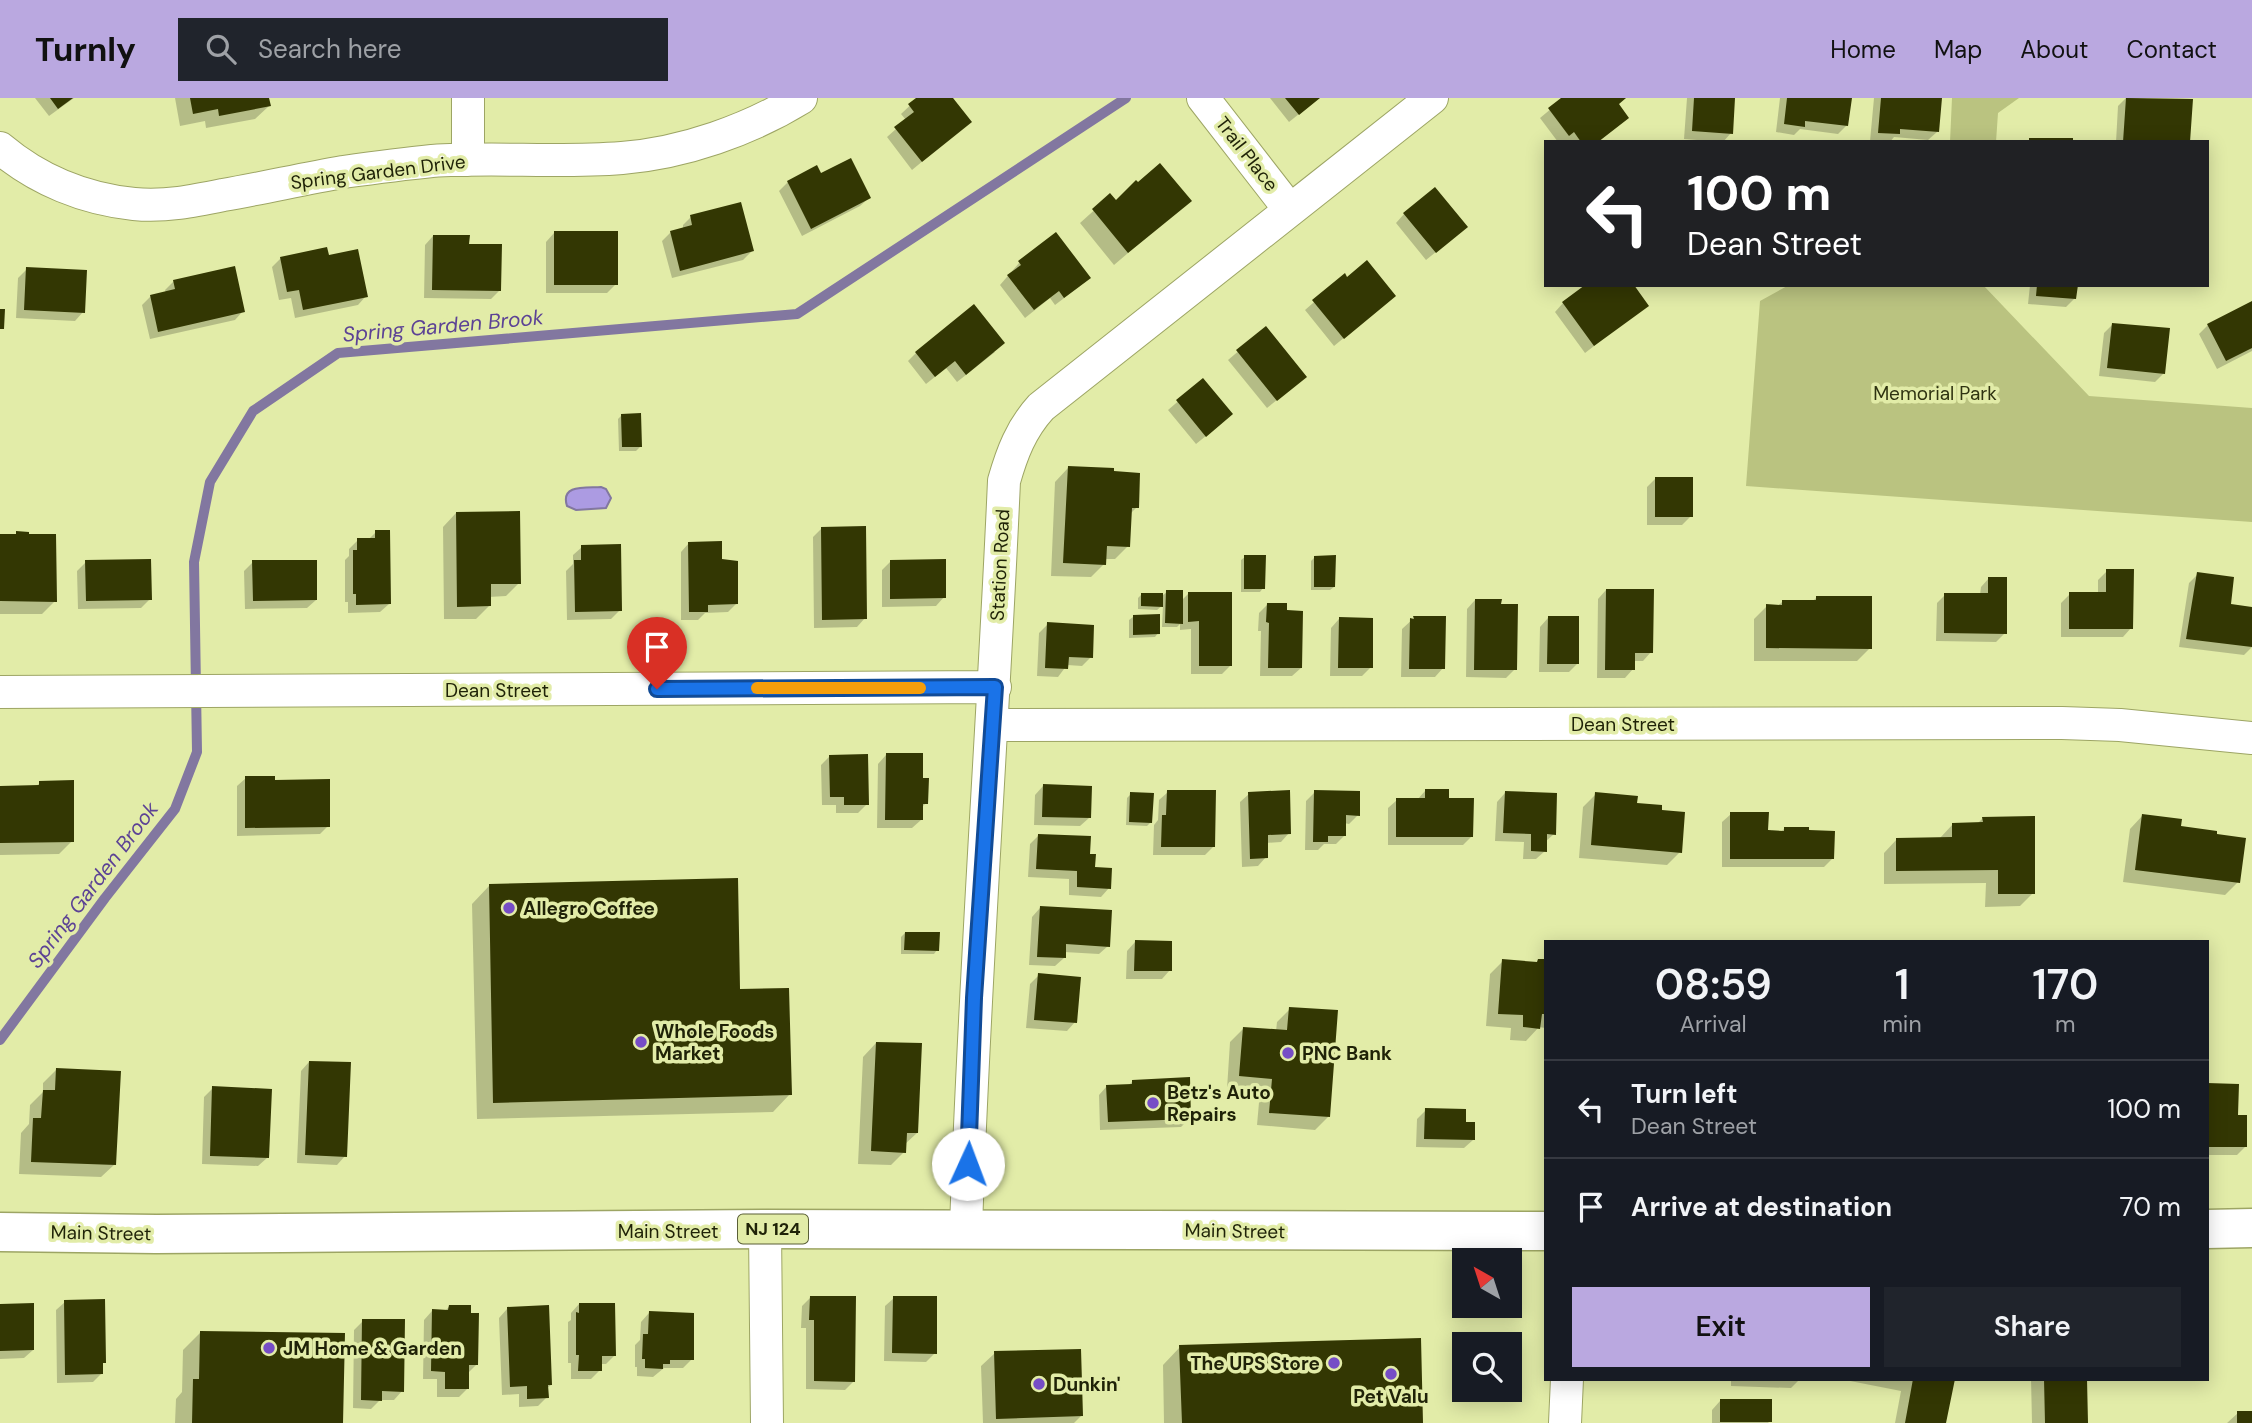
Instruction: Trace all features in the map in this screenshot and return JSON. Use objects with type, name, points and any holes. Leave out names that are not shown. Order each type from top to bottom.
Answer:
[{"type":"main road","points":[[2209,1228],[2252,1228]]},
{"type":"main road","name":"Main Street","points":[[0,1232],[156,1234],[765,1229],[1408,1233],[1544,1231]]},
{"type":"street","points":[[467,160],[468,98]]},
{"type":"street","name":"Spring Garden Drive","points":[[0,148],[17,162],[54,183],[94,197],[135,204],[173,205],[342,173],[432,162],[623,158],[678,148],[726,134],[784,109],[801,98]]},
{"type":"street","name":"Trail Place","points":[[1203,98],[1290,210]]},
{"type":"street","name":"Station Road","points":[[966,1229],[974,998],[993,725],[1004,481],[1014,447],[1041,407],[1432,98]]},
{"type":"street","name":"Dean Street","points":[[0,692],[995,687]]},
{"type":"street","name":"Dean Street","points":[[993,725],[2062,723],[2120,725],[2252,738]]},
{"type":"street","points":[[765,1229],[767,1423]]},
{"type":"street","points":[[1565,1423],[1567,1381]]},
{"type":"green space","points":[[1952,98],[2019,98],[1998,113],[1996,140],[1950,140]]},
{"type":"green space","name":"Memorial Park","points":[[1785,287],[1985,287],[2089,396],[2252,408],[2252,522],[1746,486],[1760,301]]},
{"type":"shaded area","points":[[601,487],[606,489],[611,498],[606,508],[576,510],[567,506],[567,494],[571,491]]},
{"type":"building","points":[[50,98],[73,98],[58,109]]},
{"type":"building","points":[[190,98],[269,98],[271,106],[219,116],[218,109],[193,114]]},
{"type":"building","points":[[916,98],[953,98],[972,122],[922,162],[894,127],[914,112],[908,104]]},
{"type":"building","points":[[1285,98],[1320,98],[1299,115]]},
{"type":"building","points":[[1561,98],[1626,98],[1619,104],[1629,118],[1601,140],[1580,140],[1574,132],[1569,136],[1548,108]]},
{"type":"building","points":[[1694,98],[1735,98],[1733,134],[1692,131]]},
{"type":"building","points":[[1787,98],[1852,98],[1848,126],[1805,121],[1805,127],[1784,124]]},
{"type":"building","points":[[1881,98],[1942,98],[1939,132],[1900,129],[1900,134],[1878,133]]},
{"type":"building","points":[[2126,98],[2193,99],[2190,140],[2123,140]]},
{"type":"building","points":[[2029,138],[2073,138],[2073,140]]},
{"type":"building","points":[[851,158],[871,198],[811,229],[787,181],[817,165],[821,173]]},
{"type":"building","points":[[1160,163],[1192,201],[1128,253],[1092,209],[1110,193],[1116,200],[1136,180],[1138,182]]},
{"type":"building","points":[[1435,187],[1468,227],[1436,253],[1403,213]]},
{"type":"building","points":[[741,202],[754,251],[680,271],[670,231],[692,225],[690,215]]},
{"type":"building","points":[[554,231],[618,231],[618,285],[554,285]]},
{"type":"building","points":[[1056,232],[1091,278],[1064,298],[1059,291],[1034,310],[1007,275],[1021,265],[1018,261]]},
{"type":"building","points":[[433,235],[470,235],[469,244],[502,244],[501,291],[432,290]]},
{"type":"building","points":[[327,247],[329,255],[358,249],[368,297],[303,310],[299,290],[287,292],[280,257]]},
{"type":"building","points":[[1367,260],[1396,296],[1344,339],[1312,300],[1345,273],[1347,277]]},
{"type":"building","points":[[235,266],[245,312],[158,332],[150,295],[175,289],[173,280]]},
{"type":"building","points":[[26,267],[87,270],[85,313],[24,310]]},
{"type":"building","points":[[1582,287],[1635,287],[1649,306],[1594,346],[1562,302]]},
{"type":"building","points":[[2037,287],[2078,287],[2076,299],[2036,296]]},
{"type":"building","points":[[2252,301],[2252,348],[2226,361],[2207,324]]},
{"type":"building","points":[[974,304],[1005,343],[966,375],[955,361],[935,377],[915,352]]},
{"type":"building","points":[[0,309],[5,309],[4,329],[0,329]]},
{"type":"building","points":[[2112,323],[2170,328],[2165,374],[2107,368]]},
{"type":"building","points":[[1266,326],[1307,377],[1277,401],[1236,350]]},
{"type":"building","points":[[1203,378],[1233,414],[1206,437],[1176,400]]},
{"type":"building","points":[[641,413],[642,447],[622,447],[621,414]]},
{"type":"building","points":[[1068,466],[1114,468],[1114,471],[1140,473],[1139,508],[1132,508],[1130,547],[1107,546],[1106,565],[1063,563]]},
{"type":"building","points":[[1655,477],[1693,477],[1693,517],[1655,517]]},
{"type":"building","points":[[520,511],[521,584],[491,584],[491,606],[457,607],[456,512]]},
{"type":"building","points":[[866,526],[867,619],[822,620],[821,527]]},
{"type":"building","points":[[375,530],[390,530],[391,604],[356,605],[356,594],[353,594],[353,550],[357,550],[357,538],[375,538]]},
{"type":"building","points":[[16,531],[56,534],[57,602],[0,601],[0,534],[16,534]]},
{"type":"building","points":[[722,541],[722,559],[738,561],[738,604],[708,605],[708,612],[689,612],[688,542]]},
{"type":"building","points":[[621,544],[622,611],[575,612],[574,560],[581,560],[581,545]]},
{"type":"building","points":[[1244,555],[1266,555],[1265,589],[1244,589]]},
{"type":"building","points":[[1336,555],[1335,587],[1314,587],[1314,556]]},
{"type":"building","points":[[151,559],[152,600],[86,601],[85,560]]},
{"type":"building","points":[[946,559],[946,598],[890,599],[890,560]]},
{"type":"building","points":[[252,560],[317,560],[317,600],[253,601]]},
{"type":"building","points":[[2106,569],[2134,569],[2133,629],[2069,629],[2069,592],[2106,592]]},
{"type":"building","points":[[2197,572],[2234,577],[2231,604],[2252,607],[2252,647],[2186,639]]},
{"type":"building","points":[[1988,577],[2007,577],[2007,634],[1944,633],[1944,593],[1988,593]]},
{"type":"building","points":[[1606,589],[1654,589],[1653,653],[1635,653],[1635,670],[1605,670]]},
{"type":"building","points":[[1166,590],[1183,590],[1183,624],[1165,623]]},
{"type":"building","points":[[1188,592],[1232,592],[1232,666],[1199,666],[1199,621],[1188,622]]},
{"type":"building","points":[[1141,593],[1163,593],[1163,607],[1141,606]]},
{"type":"building","points":[[1816,596],[1872,596],[1872,649],[1766,648],[1766,604],[1782,605],[1782,600],[1816,600]]},
{"type":"building","points":[[1475,599],[1502,599],[1501,604],[1518,604],[1517,670],[1474,670]]},
{"type":"building","points":[[1267,603],[1287,603],[1287,610],[1303,611],[1302,668],[1268,668]]},
{"type":"building","points":[[1160,614],[1160,634],[1133,635],[1133,615]]},
{"type":"building","points":[[1413,616],[1446,616],[1445,669],[1409,669],[1410,618],[1414,619]]},
{"type":"building","points":[[1548,616],[1579,616],[1579,664],[1547,664]]},
{"type":"building","points":[[1339,617],[1373,618],[1373,668],[1338,668]]},
{"type":"building","points":[[1047,622],[1094,625],[1093,658],[1069,657],[1068,669],[1045,668]]},
{"type":"building","points":[[886,753],[923,753],[923,778],[929,778],[928,804],[923,804],[923,820],[885,820]]},
{"type":"building","points":[[868,754],[869,805],[844,805],[844,797],[830,797],[829,755]]},
{"type":"building","points":[[245,776],[275,776],[275,780],[330,779],[330,827],[245,828]]},
{"type":"building","points":[[74,780],[74,842],[0,843],[0,786],[39,785],[39,781]]},
{"type":"building","points":[[1043,784],[1092,786],[1091,818],[1042,817]]},
{"type":"building","points":[[1425,789],[1449,789],[1449,798],[1474,798],[1473,837],[1396,837],[1396,798],[1425,798]]},
{"type":"building","points":[[1167,790],[1216,790],[1215,847],[1161,847],[1162,815],[1166,815]]},
{"type":"building","points":[[1290,790],[1291,834],[1268,835],[1268,858],[1250,859],[1248,792]]},
{"type":"building","points":[[1314,790],[1360,791],[1360,816],[1346,815],[1346,836],[1328,836],[1328,842],[1313,842]]},
{"type":"building","points":[[1505,791],[1557,793],[1556,835],[1547,834],[1547,852],[1531,851],[1531,834],[1503,833]]},
{"type":"building","points":[[1130,792],[1154,793],[1152,823],[1129,822]]},
{"type":"building","points":[[1595,792],[1638,796],[1637,803],[1662,805],[1662,810],[1685,812],[1682,853],[1591,845]]},
{"type":"building","points":[[1730,812],[1769,812],[1768,830],[1784,831],[1784,827],[1809,827],[1809,830],[1835,831],[1834,859],[1730,859]]},
{"type":"building","points":[[2142,814],[2182,819],[2181,826],[2246,838],[2240,883],[2135,870]]},
{"type":"building","points":[[2035,816],[2035,894],[1998,894],[1998,870],[1896,871],[1896,838],[1952,837],[1952,823],[1983,822],[1982,817]]},
{"type":"building","points":[[1038,834],[1091,836],[1090,854],[1096,854],[1095,867],[1112,868],[1111,889],[1077,887],[1077,871],[1036,869]]},
{"type":"building","name":"Whole Foods Market","points":[[738,878],[740,989],[789,988],[792,1095],[493,1103],[489,884]]},
{"type":"building","points":[[1040,906],[1112,910],[1110,947],[1066,944],[1066,958],[1037,957]]},
{"type":"building","points":[[905,932],[940,932],[939,951],[904,950]]},
{"type":"building","points":[[1135,940],[1172,941],[1172,971],[1134,971]]},
{"type":"building","points":[[1502,959],[1537,962],[1538,959],[1544,959],[1544,1014],[1540,1029],[1523,1027],[1523,1015],[1498,1014]]},
{"type":"building","points":[[1038,973],[1081,977],[1077,1023],[1034,1020]]},
{"type":"building","name":"PNC Bank","points":[[1289,1007],[1338,1010],[1330,1117],[1269,1113],[1272,1079],[1239,1076],[1243,1027],[1287,1030]]},
{"type":"building","points":[[876,1042],[922,1043],[918,1133],[907,1133],[906,1153],[871,1151]]},
{"type":"building","points":[[309,1061],[351,1062],[347,1157],[305,1155]]},
{"type":"building","points":[[56,1068],[121,1071],[116,1165],[31,1162],[33,1118],[41,1118],[43,1090],[55,1090]]},
{"type":"building","points":[[1190,1077],[1191,1119],[1108,1122],[1106,1085],[1132,1084],[1132,1080]]},
{"type":"building","points":[[2209,1083],[2239,1084],[2238,1115],[2247,1115],[2247,1147],[2209,1147]]},
{"type":"building","points":[[212,1086],[272,1089],[269,1158],[210,1156]]},
{"type":"building","points":[[1425,1108],[1466,1109],[1466,1122],[1475,1122],[1475,1140],[1424,1139]]},
{"type":"building","points":[[810,1296],[856,1296],[855,1382],[814,1381],[814,1320],[809,1320]]},
{"type":"building","points":[[893,1296],[937,1296],[937,1354],[892,1353]]},
{"type":"building","points":[[105,1299],[106,1363],[103,1363],[103,1374],[65,1375],[64,1300]]},
{"type":"building","points":[[34,1303],[34,1350],[0,1351],[0,1304]]},
{"type":"building","points":[[579,1303],[615,1303],[616,1356],[602,1356],[602,1371],[578,1371],[576,1312],[579,1313]]},
{"type":"building","points":[[449,1305],[471,1305],[471,1313],[479,1313],[478,1365],[469,1365],[469,1389],[445,1389],[445,1372],[431,1371],[432,1309],[448,1310]]},
{"type":"building","points":[[549,1305],[552,1385],[548,1385],[549,1398],[527,1399],[527,1386],[510,1387],[507,1307]]},
{"type":"building","points":[[649,1311],[694,1313],[694,1360],[670,1360],[670,1364],[663,1364],[663,1369],[645,1368],[645,1359],[642,1359],[643,1334],[648,1334]]},
{"type":"building","points":[[362,1319],[405,1319],[404,1392],[382,1391],[382,1401],[361,1400]]},
{"type":"building","points":[[200,1331],[345,1333],[343,1423],[192,1423],[193,1379],[199,1379]]},
{"type":"building","points":[[1421,1338],[1423,1423],[1182,1423],[1179,1345]]},
{"type":"building","name":"Dunkin'","points":[[1081,1349],[1083,1416],[996,1419],[994,1351]]},
{"type":"building","points":[[1913,1381],[1955,1381],[1946,1423],[1905,1423]]},
{"type":"building","points":[[2044,1381],[2087,1381],[2088,1423],[2045,1423]]},
{"type":"building","points":[[1720,1399],[1772,1399],[1772,1422],[1720,1422]]},
{"type":"building","points":[[2237,1411],[2252,1411],[2252,1423],[2237,1423]]},
{"type":"waterway","name":"Spring Garden Brook","points":[[0,1040],[175,809],[197,752],[194,562],[210,482],[253,411],[338,353],[797,314],[1126,98]]},
{"type":"slow traffic","points":[[757,688],[920,688]]},
{"type":"place","name":"Allegro Coffee","points":[[509,908]]},
{"type":"place","name":"Whole Foods Market","points":[[641,1042]]},
{"type":"place","name":"PNC Bank","points":[[1288,1053]]},
{"type":"place","name":"Betz's Auto Repairs","points":[[1153,1103]]},
{"type":"place","name":"JM Home & Garden","points":[[269,1348]]},
{"type":"place","name":"The UPS Store","points":[[1334,1363]]},
{"type":"place","name":"Pet Valu","points":[[1391,1374]]},
{"type":"place","name":"Dunkin'","points":[[1039,1384]]},
{"type":"route","points":[[657,689],[995,687],[974,998],[968,1164]]}]
